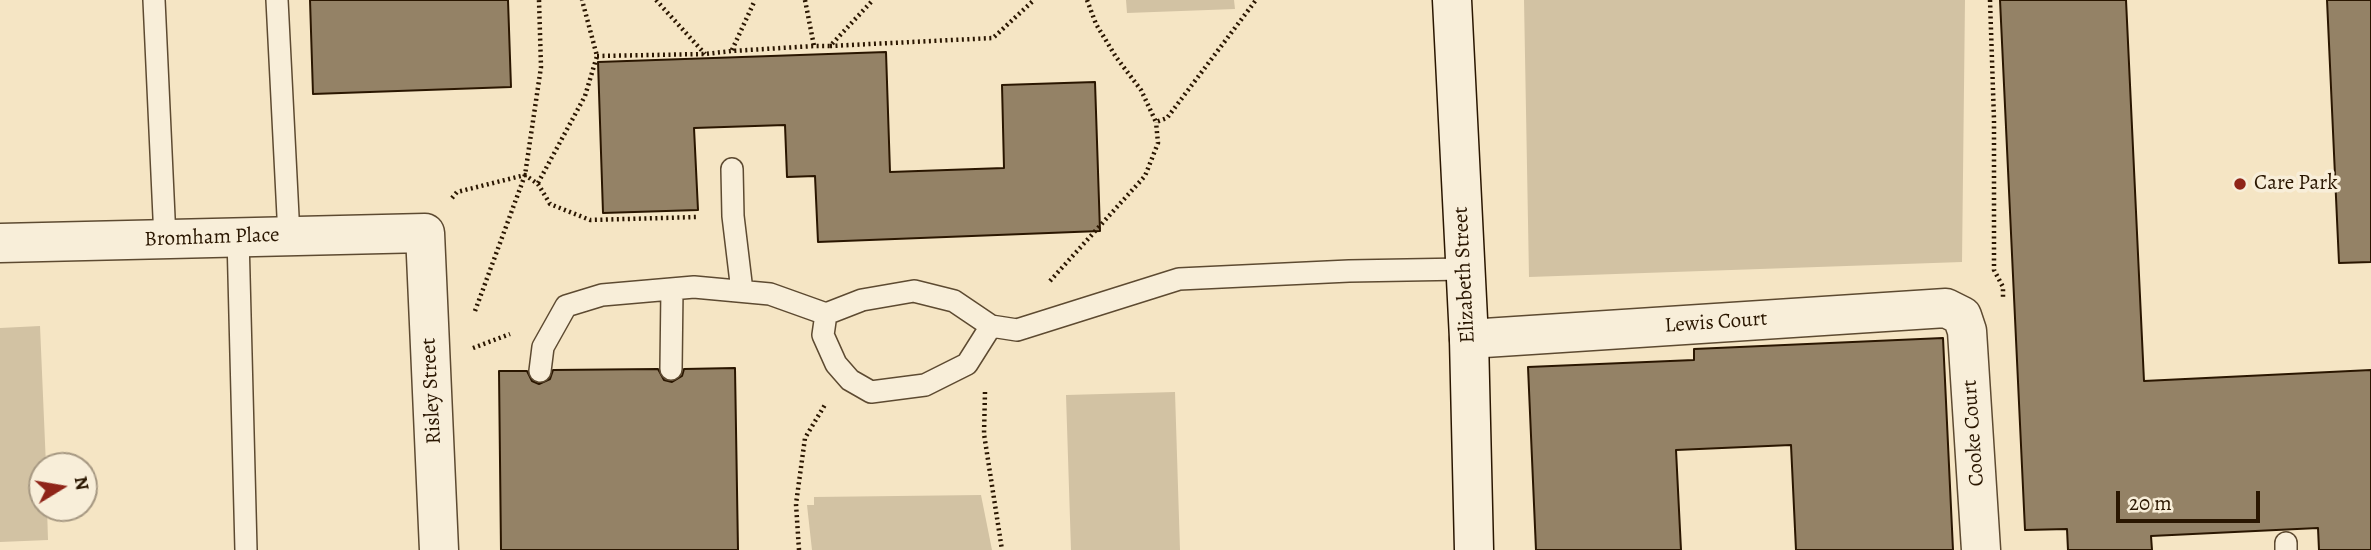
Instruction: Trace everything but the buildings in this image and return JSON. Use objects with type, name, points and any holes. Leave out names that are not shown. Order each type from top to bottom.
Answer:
[{"type":"street","name":"Elizabeth Street","points":[[1452,0],[1469,339],[1474,550]]},
{"type":"street","name":"Bromham Place","points":[[0,243],[425,233]]},
{"type":"street","name":"Risley Street","points":[[425,233],[439,550]]},
{"type":"street","name":"Lewis Court","points":[[1469,339],[1946,308],[1962,316]]},
{"type":"street","name":"Cooke Court","points":[[1962,316],[1967,331],[1982,550]]},
{"type":"lane","points":[[154,0],[165,239]]},
{"type":"lane","points":[[277,0],[289,236]]},
{"type":"lane","points":[[732,169],[733,216],[742,291]]},
{"type":"lane","points":[[238,237],[246,550]]},
{"type":"lane","points":[[540,371],[543,347],[566,306],[603,295],[694,287],[742,291],[770,294],[826,314],[862,300],[914,291],[954,301],[991,326],[1017,330],[1179,279],[1349,271],[1465,270]]},
{"type":"lane","points":[[671,369],[672,289]]},
{"type":"lane","points":[[826,314],[823,335],[836,364],[850,380],[872,392],[925,386],[967,364],[991,326]]},
{"type":"path","points":[[473,315],[525,175],[541,67],[539,0]]},
{"type":"path","points":[[538,184],[585,96],[597,56],[582,0]]},
{"type":"path","points":[[656,0],[705,54]]},
{"type":"path","points":[[732,51],[755,0]]},
{"type":"path","points":[[805,0],[814,46]]},
{"type":"path","points":[[830,46],[873,0]]},
{"type":"path","points":[[597,56],[705,54],[993,38],[1034,0]]},
{"type":"path","points":[[1087,0],[1096,24],[1141,90],[1156,122],[1167,118],[1255,0]]},
{"type":"path","points":[[1990,0],[1994,120],[1994,270],[2003,287],[2004,299]]},
{"type":"path","points":[[425,233],[457,192],[525,175],[538,184],[550,204],[590,220],[733,216]]},
{"type":"path","points":[[799,550],[796,504],[805,438],[843,373]]},
{"type":"shaded area","points":[[1126,0],[1234,0],[1235,9],[1127,13]]},
{"type":"shaded area","points":[[1524,0],[1965,0],[1962,262],[1529,277]]},
{"type":"shaded area","points":[[40,326],[45,452],[28,452],[28,522],[47,522],[48,540],[0,542],[0,328]]},
{"type":"shaded area","points":[[1175,392],[1180,550],[1071,550],[1066,395]]},
{"type":"shaded area","points":[[981,495],[992,550],[812,550],[807,505],[814,505],[814,497]]},
{"type":"place","name":"Care Park","points":[[2240,184]]}]
